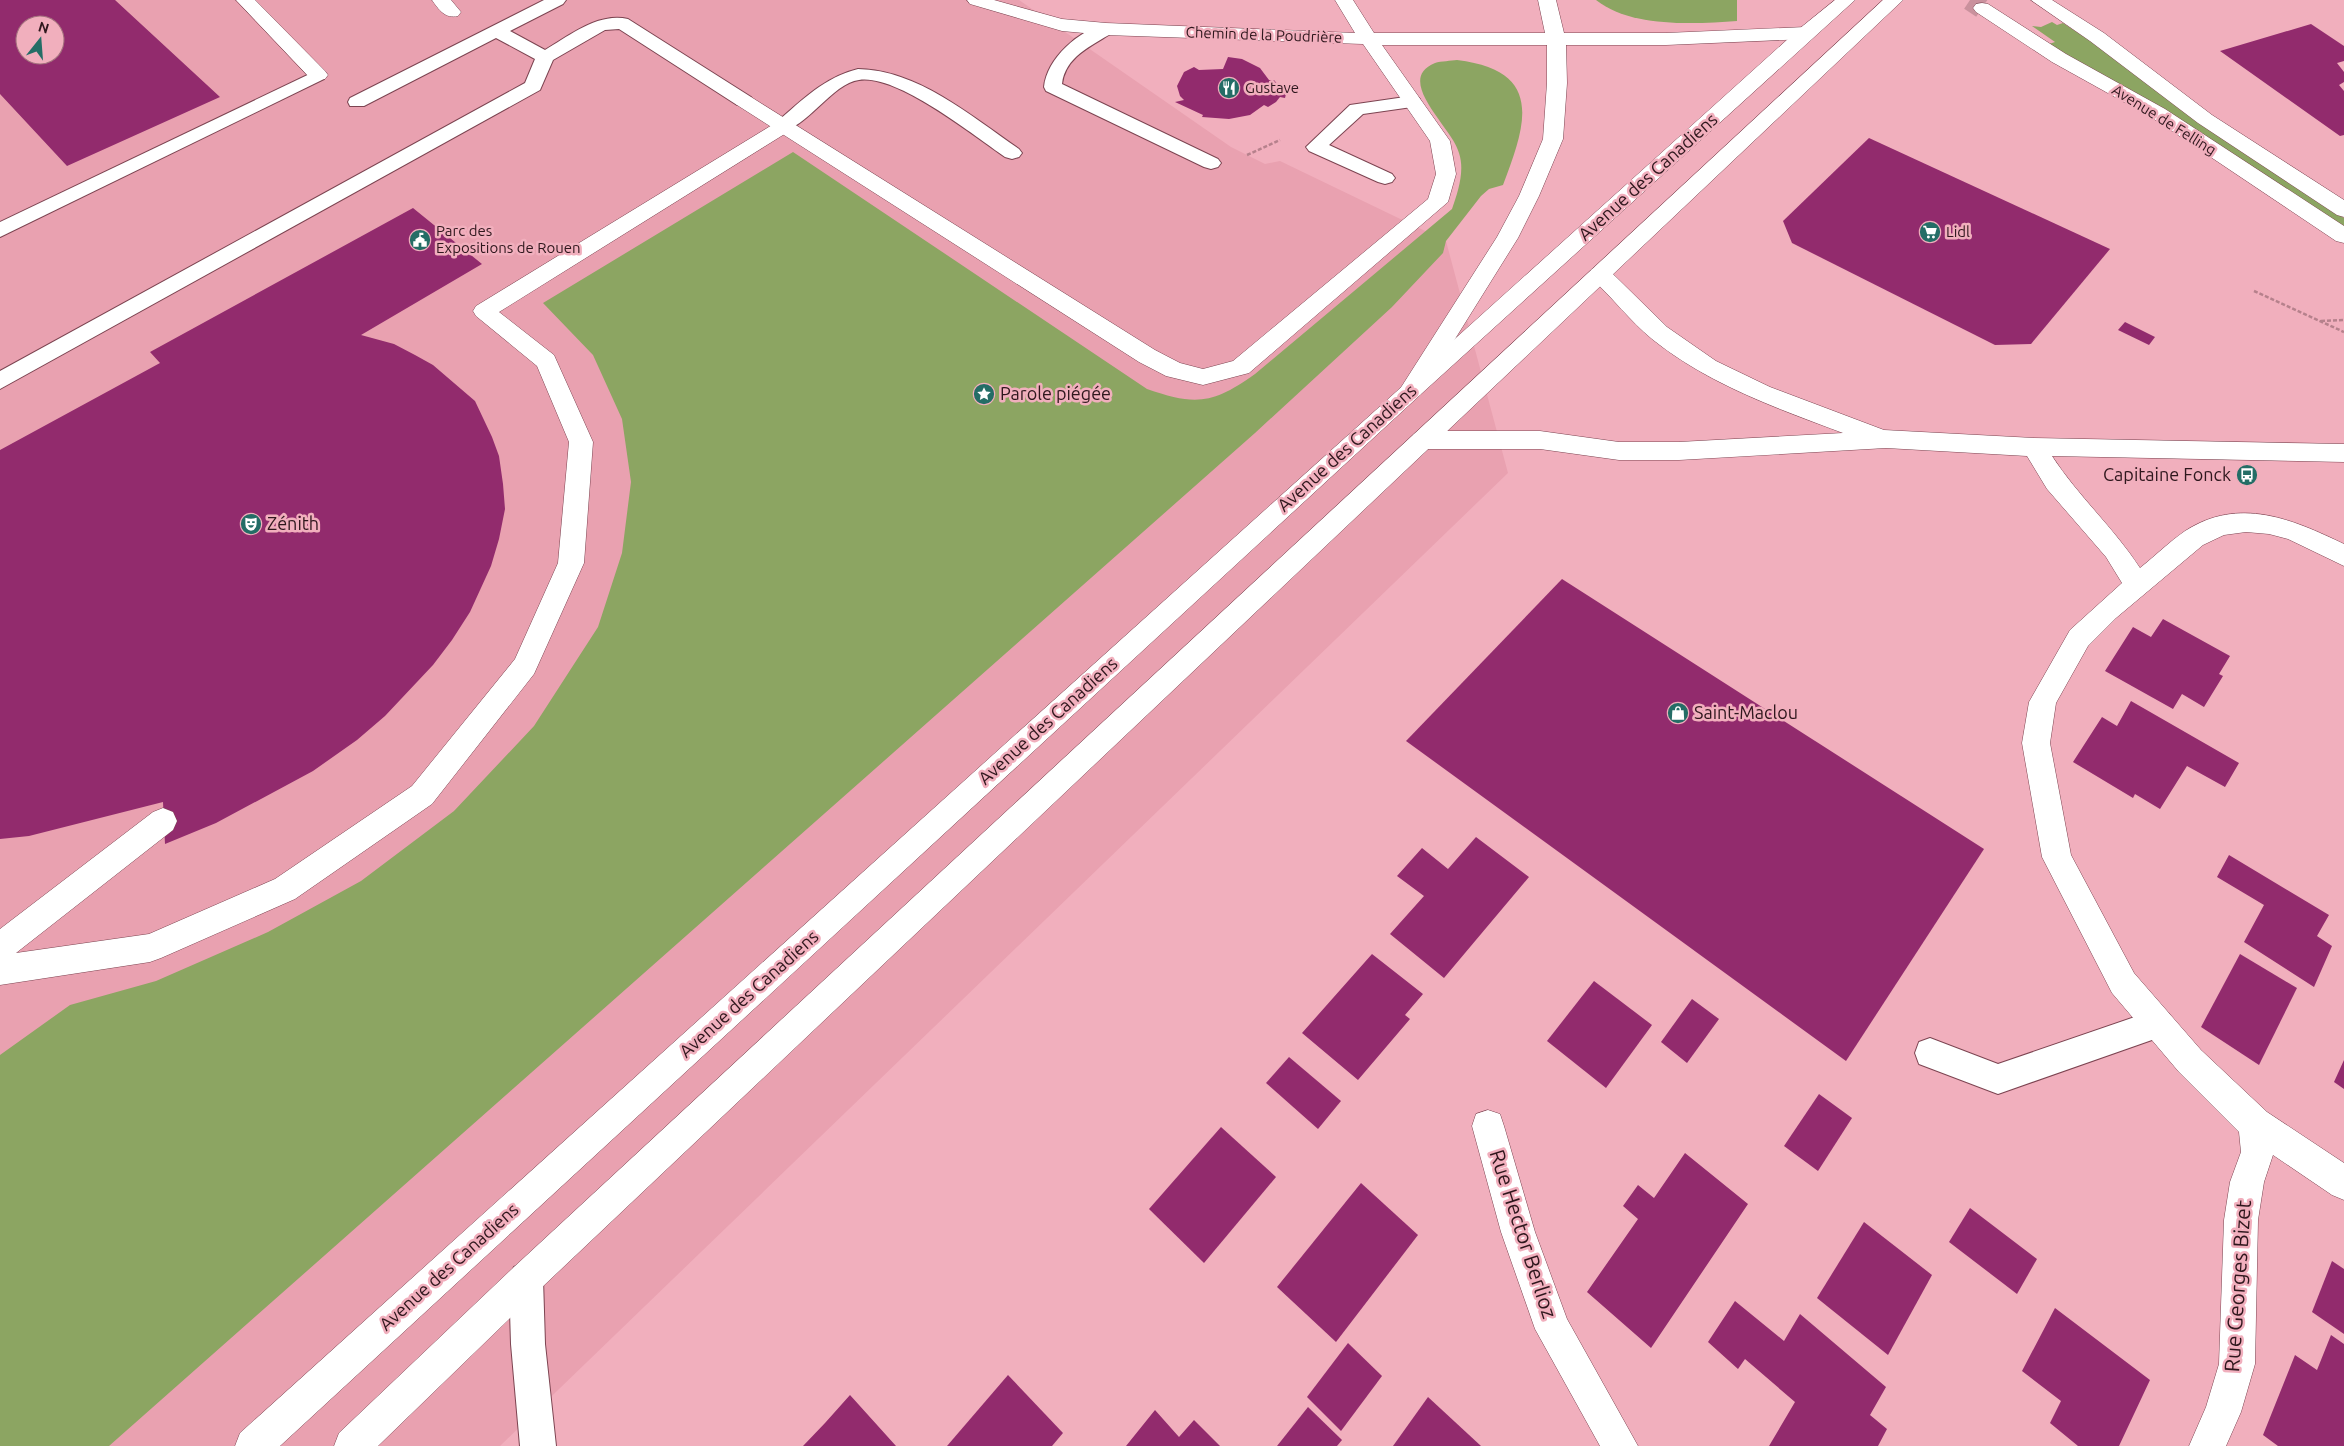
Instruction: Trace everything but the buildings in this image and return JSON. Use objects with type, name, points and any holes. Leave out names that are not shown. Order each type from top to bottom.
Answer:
[{"type":"street","points":[[245,0],[318,75]]},
{"type":"street","name":"Chemin de la Poudrière","points":[[976,0],[1062,25],[1106,29],[1369,39],[1666,39],[1806,34]]},
{"type":"street","points":[[744,101],[1147,356],[1174,370],[1203,377],[1241,368],[1438,202],[1446,174],[1440,140],[1347,8],[1344,0]]},
{"type":"street","points":[[1412,390],[1507,238],[1529,196],[1553,139],[1557,82],[1556,39],[1548,0]]},
{"type":"street","name":"Avenue des Canadiens","points":[[253,1446],[1412,390],[1846,0]]},
{"type":"street","name":"Avenue des Canadiens","points":[[352,1446],[526,1279],[1894,0]]},
{"type":"street","name":"Avenue de Felling","points":[[2040,0],[2096,37],[2205,119],[2344,210]]},
{"type":"street","name":"Avenue de Felling","points":[[1982,8],[2059,58],[2158,113],[2344,236]]},
{"type":"street","points":[[0,970],[150,948],[285,889],[422,795],[525,666],[571,563],[581,442],[546,361],[484,311],[784,126]]},
{"type":"street","points":[[1600,274],[1659,333],[1705,365],[1762,393],[1886,439]]},
{"type":"street","points":[[1422,440],[1540,440],[1619,451],[1679,451],[1886,439],[2034,448],[2344,453]]},
{"type":"street","points":[[2034,448],[2056,482],[2115,550],[2138,586]]},
{"type":"street","points":[[2344,556],[2296,532],[2269,524],[2246,522],[2220,526],[2194,538],[2107,610],[2079,638],[2043,702],[2036,743],[2057,857],[2123,984],[2190,1061],[2255,1124],[2344,1183]]},
{"type":"street","points":[[0,947],[163,821]]},
{"type":"street","name":"Rue Georges Bizet","points":[[2207,1446],[2223,1412],[2237,1364],[2240,1220],[2247,1182],[2258,1152],[2255,1124]]},
{"type":"street","name":"Rue Hector Berlioz","points":[[1488,1126],[1518,1232],[1553,1329],[1620,1446]]},
{"type":"lane","points":[[357,102],[557,0]]},
{"type":"lane","points":[[0,381],[533,86],[545,57],[601,25],[622,23],[744,101]]},
{"type":"lane","points":[[1106,29],[1061,59],[1052,73],[1053,86],[1211,163]]},
{"type":"lane","points":[[496,31],[545,57]]},
{"type":"lane","points":[[784,126],[839,82],[858,74],[874,74],[902,82],[1012,153]]},
{"type":"lane","points":[[0,230],[318,75]]},
{"type":"lane","points":[[1385,178],[1316,147],[1356,109],[1412,102]]},
{"type":"lane","points":[[1930,1053],[1998,1079],[2158,1024]]},
{"type":"lane","points":[[526,1279],[528,1344],[538,1446]]},
{"type":"path","points":[[1211,163],[1236,160],[1282,138],[1316,147]]},
{"type":"path","points":[[2254,291],[2344,332]]},
{"type":"path","points":[[2321,321],[2344,320]]},
{"type":"shaded area","points":[[0,0],[1019,0],[1231,147],[1265,164],[1280,161],[1446,241],[1508,473],[500,1446],[0,1446]]},
{"type":"green space","points":[[1596,0],[1737,0],[1737,21],[1683,23],[1645,20],[1627,16],[1610,9]]},
{"type":"green space","points":[[2052,22],[2057,25],[2063,23],[2097,45],[2195,120],[2344,218],[2344,229],[2049,44],[2055,42],[2032,26],[2041,27]]},
{"type":"green space","points":[[1457,60],[1485,66],[1505,76],[1516,88],[1522,104],[1522,122],[1518,141],[1503,185],[1489,189],[1481,196],[1446,241],[1443,253],[1392,307],[1255,433],[109,1446],[0,1446],[0,1055],[70,1005],[156,981],[268,932],[361,881],[454,811],[534,726],[598,627],[622,553],[631,482],[622,419],[593,355],[543,303],[793,152],[1147,389],[1179,398],[1204,399],[1227,391],[1255,374],[1452,209],[1461,174],[1461,160],[1455,143],[1429,105],[1420,81],[1424,71],[1435,63]]},
{"type":"tunnel","points":[[1970,0],[1982,8]]},
{"type":"place","name":"Gustave","points":[[1229,88]]},
{"type":"place","name":"Lidl","points":[[1930,232]]},
{"type":"place","name":"Parc des Expositions de Rouen","points":[[420,240]]},
{"type":"place","name":"Parole piégée","points":[[984,394]]},
{"type":"place","name":"Capitaine Fonck","points":[[2247,475]]},
{"type":"place","name":"Zénith","points":[[251,524]]},
{"type":"place","name":"Saint-Maclou","points":[[1678,713]]}]
